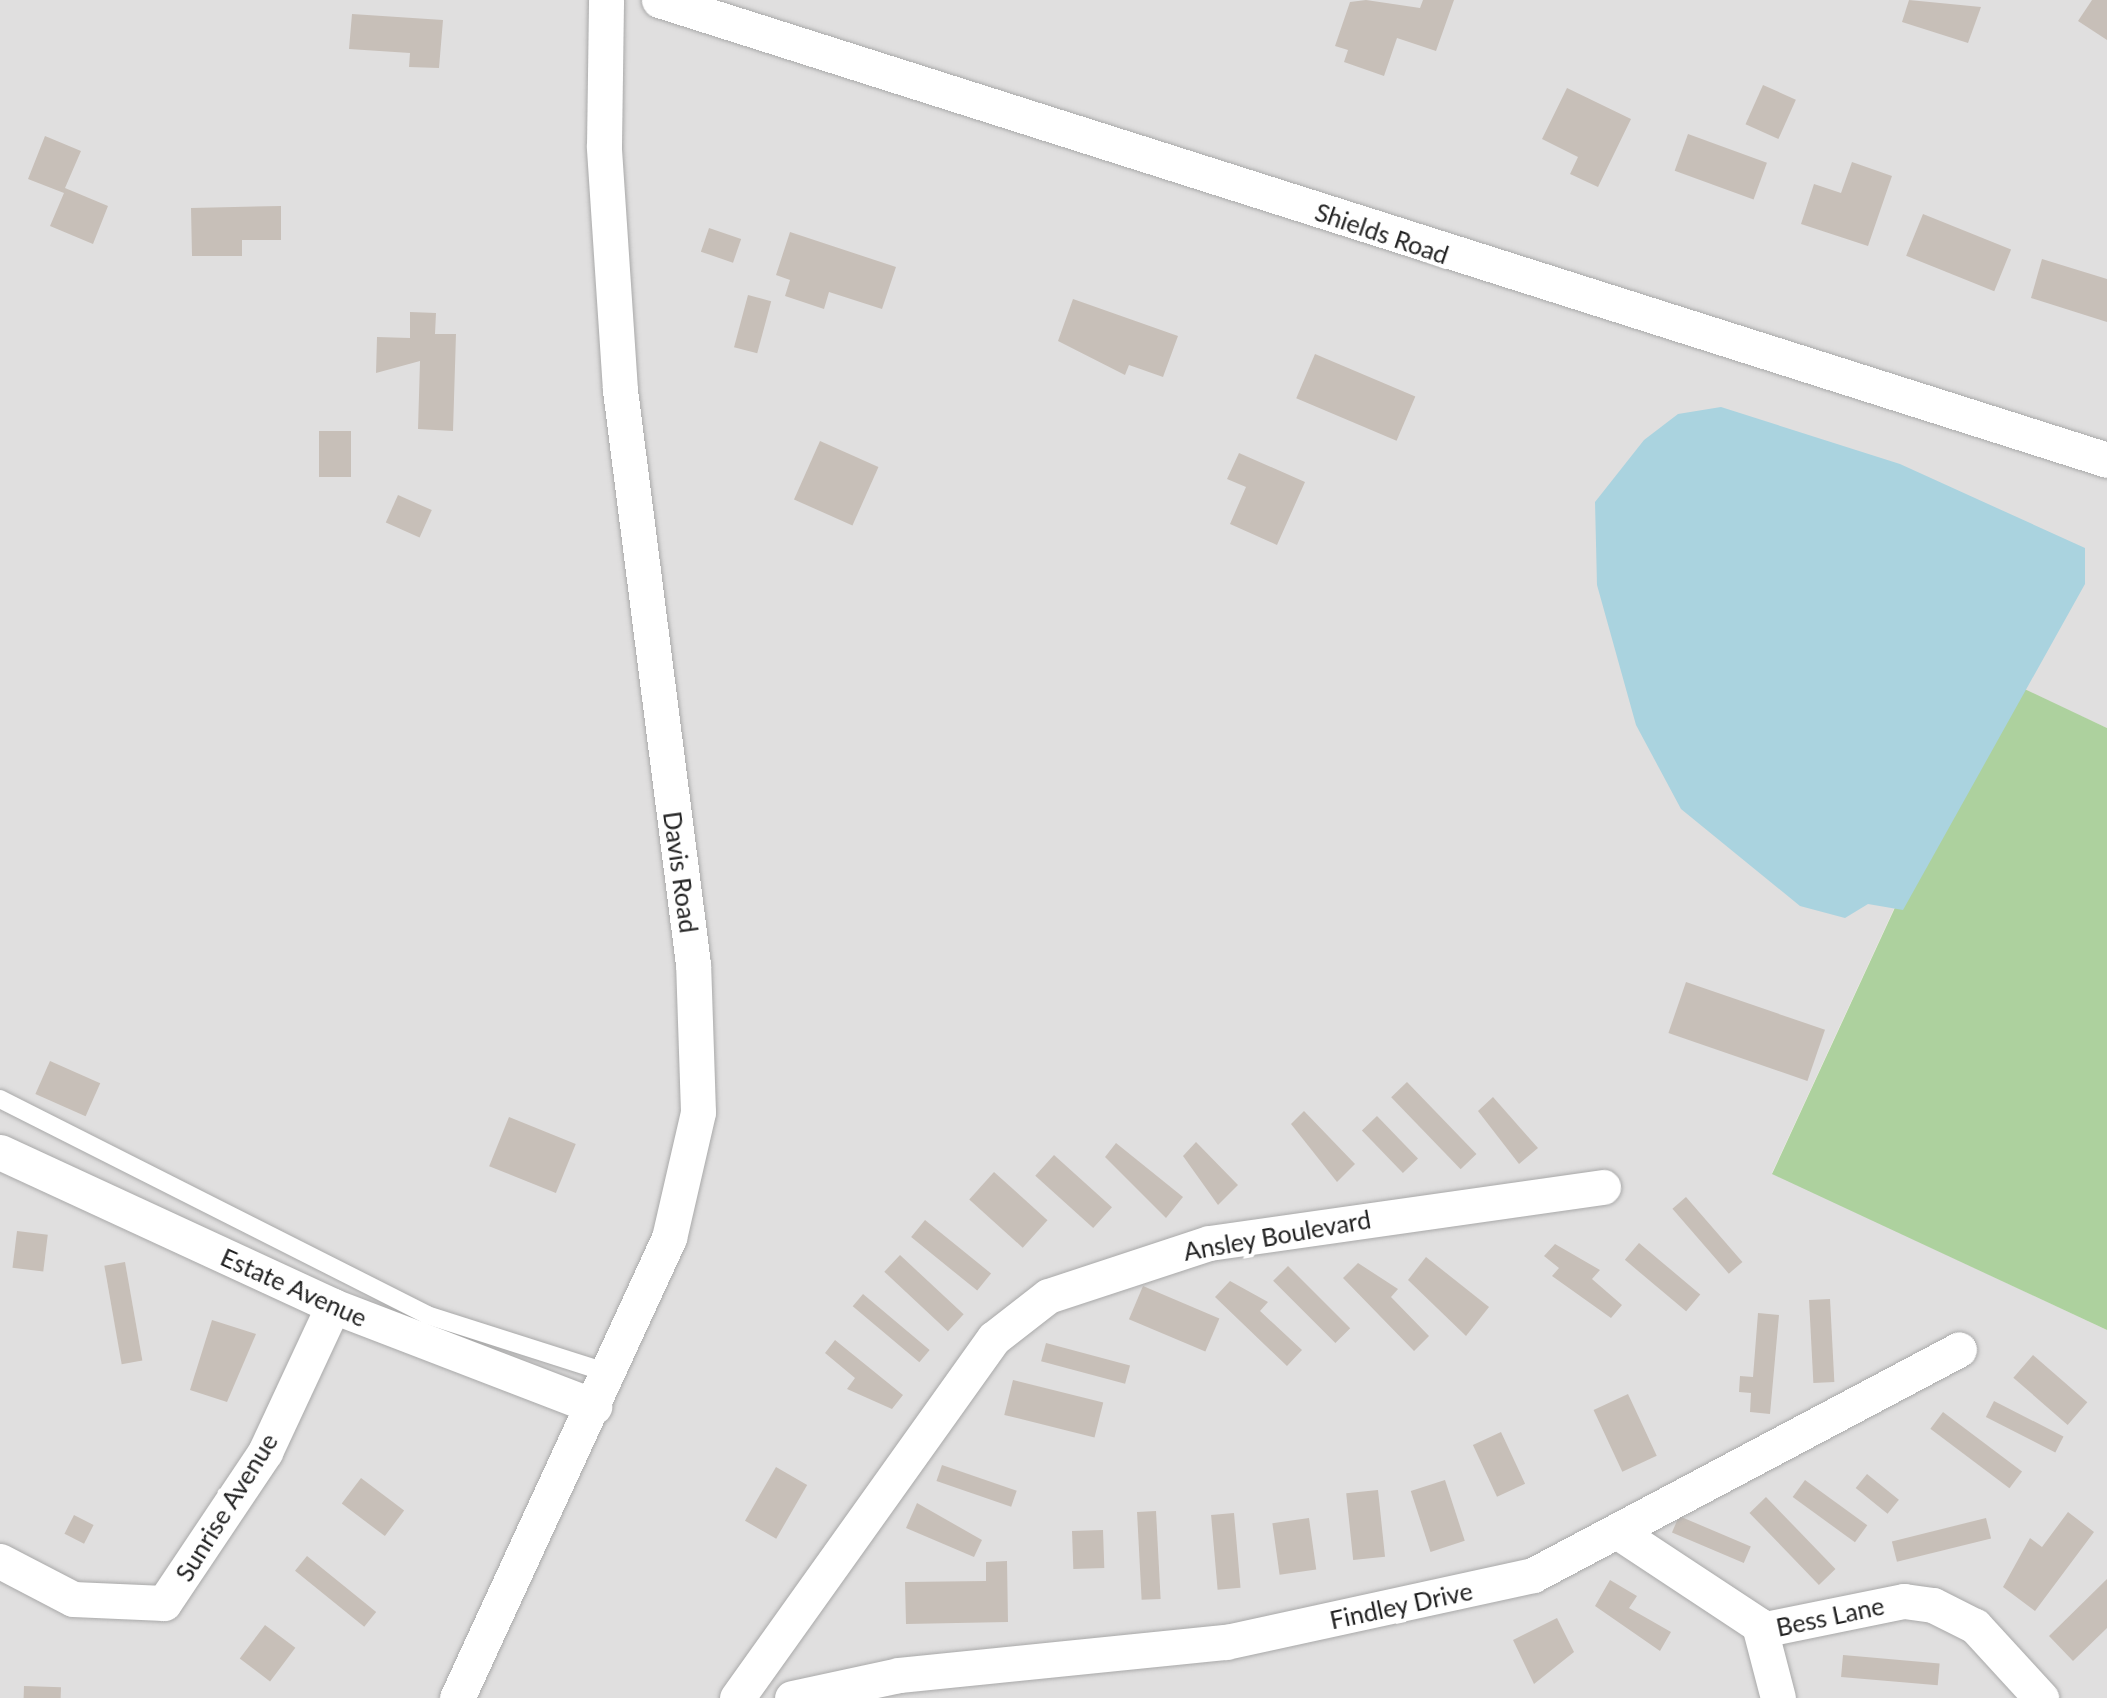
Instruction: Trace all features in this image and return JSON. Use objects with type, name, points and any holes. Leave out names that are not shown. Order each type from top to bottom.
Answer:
[{"type":"street","name":"Davis Road","points":[[457,1698],[670,1238],[698,1112],[693,964],[620,390],[604,146],[606,0]]},
{"type":"street","name":"Shields Road","points":[[659,0],[2107,460]]},
{"type":"street","name":"Estate Avenue","points":[[0,1152],[333,1306],[594,1406]]},
{"type":"street","name":"Ansley Boulevard","points":[[737,1698],[973,1365],[1048,1296],[1209,1243],[1603,1186]]},
{"type":"street","name":"Sunrise Avenue","points":[[0,1560],[73,1599],[164,1603],[265,1452],[333,1306]]},
{"type":"street","name":"Findley Drive","points":[[792,1698],[900,1675],[1226,1642],[1533,1576],[1959,1349]]},
{"type":"street","points":[[1618,1532],[1761,1630],[1778,1698]]},
{"type":"street","name":"Bess Lane","points":[[1761,1630],[1904,1601],[1934,1605],[1976,1626],[2041,1698]]},
{"type":"lane","points":[[0,1100],[427,1315],[609,1373]]},
{"type":"shaded area","points":[[0,0],[2107,0],[2107,728],[2000,679],[1772,1173],[2107,1330],[2107,1698],[0,1698]]},
{"type":"green space","points":[[2001,678],[2107,728],[2107,1330],[1772,1174]]},
{"type":"water","points":[[1721,407],[1900,464],[2085,548],[2085,584],[1903,910],[1868,904],[1845,918],[1800,906],[1681,809],[1636,725],[1597,585],[1595,502],[1644,440],[1678,414]]},
{"type":"building","points":[[1366,0],[1420,8],[1423,0],[1454,0],[1436,51],[1397,38],[1384,76],[1344,62],[1348,50],[1335,46],[1350,2]]},
{"type":"building","points":[[1909,0],[1981,7],[1968,43],[1902,22]]},
{"type":"building","points":[[2092,0],[2107,0],[2107,40],[2078,21]]},
{"type":"building","points":[[352,14],[443,20],[439,68],[409,67],[410,53],[349,49]]},
{"type":"building","points":[[1763,85],[1796,100],[1778,139],[1746,124]]},
{"type":"building","points":[[1567,88],[1631,119],[1598,187],[1570,174],[1578,157],[1542,139]]},
{"type":"building","points":[[1688,134],[1767,163],[1754,199],[1675,171]]},
{"type":"building","points":[[45,136],[81,151],[65,188],[108,206],[93,244],[50,226],[64,193],[28,179]]},
{"type":"building","points":[[1852,162],[1892,176],[1868,246],[1801,224],[1814,184],[1841,193]]},
{"type":"building","points":[[281,206],[281,240],[242,240],[242,256],[192,256],[191,208]]},
{"type":"building","points":[[1923,214],[2011,250],[1994,291],[1906,256]]},
{"type":"building","points":[[709,228],[741,239],[733,263],[701,252]]},
{"type":"building","points":[[790,232],[896,267],[882,309],[829,292],[824,309],[785,296],[790,280],[776,275]]},
{"type":"building","points":[[2042,259],[2107,279],[2107,322],[2031,298]]},
{"type":"building","points":[[748,295],[771,301],[757,353],[734,347]]},
{"type":"building","points":[[1073,299],[1178,336],[1163,377],[1129,365],[1125,375],[1058,341]]},
{"type":"building","points":[[410,312],[436,313],[435,334],[456,334],[453,431],[418,429],[420,361],[376,373],[377,337],[410,338]]},
{"type":"building","points":[[1315,354],[1415,397],[1397,441],[1296,398]]},
{"type":"building","points":[[319,431],[351,431],[351,477],[319,477]]},
{"type":"building","points":[[820,441],[878,467],[852,525],[794,499]]},
{"type":"building","points":[[1239,453],[1305,482],[1277,545],[1230,524],[1246,487],[1227,479]]},
{"type":"building","points":[[398,495],[432,510],[420,537],[386,522]]},
{"type":"building","points":[[1686,982],[1825,1030],[1807,1081],[1668,1033]]},
{"type":"building","points":[[50,1061],[100,1083],[86,1116],[35,1094]]},
{"type":"building","points":[[1407,1082],[1476,1154],[1461,1169],[1391,1097]]},
{"type":"building","points":[[1493,1097],[1538,1148],[1519,1164],[1478,1111]]},
{"type":"building","points":[[1304,1111],[1355,1164],[1337,1182],[1291,1124]]},
{"type":"building","points":[[1377,1116],[1418,1158],[1403,1173],[1362,1131]]},
{"type":"building","points":[[509,1117],[576,1144],[556,1193],[489,1166]]},
{"type":"building","points":[[1196,1142],[1238,1185],[1218,1205],[1183,1156]]},
{"type":"building","points":[[1116,1143],[1183,1197],[1166,1218],[1105,1157]]},
{"type":"building","points":[[1054,1155],[1112,1207],[1093,1228],[1035,1176]]},
{"type":"building","points":[[994,1172],[1048,1220],[1023,1248],[969,1199]]},
{"type":"building","points":[[1686,1197],[1742,1262],[1729,1274],[1672,1209]]},
{"type":"building","points":[[925,1220],[991,1273],[977,1291],[911,1237]]},
{"type":"building","points":[[17,1231],[48,1235],[43,1272],[12,1268]]},
{"type":"building","points":[[1639,1243],[1700,1294],[1686,1311],[1625,1260]]},
{"type":"building","points":[[1555,1244],[1600,1270],[1592,1279],[1622,1305],[1611,1318],[1552,1276],[1559,1268],[1544,1256]]},
{"type":"building","points":[[900,1255],[964,1314],[948,1331],[884,1272]]},
{"type":"building","points":[[1426,1257],[1489,1307],[1466,1336],[1408,1280]]},
{"type":"building","points":[[125,1262],[142,1360],[122,1364],[104,1266]]},
{"type":"building","points":[[1358,1263],[1398,1289],[1391,1297],[1429,1336],[1414,1351],[1343,1278]]},
{"type":"building","points":[[1288,1266],[1350,1328],[1335,1343],[1273,1281]]},
{"type":"building","points":[[1230,1281],[1268,1302],[1260,1311],[1302,1350],[1287,1366],[1215,1297]]},
{"type":"building","points":[[1143,1286],[1219,1318],[1205,1352],[1129,1319]]},
{"type":"building","points":[[863,1294],[930,1350],[919,1362],[853,1306]]},
{"type":"building","points":[[1830,1299],[1834,1382],[1813,1383],[1809,1300]]},
{"type":"building","points":[[1758,1313],[1779,1315],[1770,1414],[1750,1412],[1751,1393],[1739,1392],[1740,1376],[1753,1377]]},
{"type":"building","points":[[212,1320],[256,1334],[227,1402],[190,1390]]},
{"type":"building","points":[[835,1340],[903,1395],[892,1409],[847,1389],[855,1378],[825,1353]]},
{"type":"building","points":[[1046,1343],[1130,1366],[1125,1384],[1041,1361]]},
{"type":"building","points":[[2033,1355],[2087,1402],[2068,1425],[2013,1378]]},
{"type":"building","points":[[1013,1380],[1103,1402],[1095,1437],[1004,1415]]},
{"type":"building","points":[[1628,1394],[1657,1456],[1622,1472],[1594,1410]]},
{"type":"building","points":[[1994,1401],[2063,1436],[2055,1452],[1986,1417]]},
{"type":"building","points":[[1943,1412],[2022,1472],[2009,1488],[1930,1429]]},
{"type":"building","points":[[1501,1432],[1525,1484],[1497,1497],[1473,1445]]},
{"type":"building","points":[[942,1465],[1017,1491],[1011,1507],[936,1481]]},
{"type":"building","points":[[776,1467],[807,1485],[776,1539],[745,1521]]},
{"type":"building","points":[[1867,1474],[1899,1500],[1888,1514],[1856,1488]]},
{"type":"building","points":[[361,1478],[404,1510],[385,1536],[342,1504]]},
{"type":"building","points":[[1445,1480],[1465,1541],[1431,1552],[1411,1491]]},
{"type":"building","points":[[1805,1480],[1867,1525],[1855,1542],[1793,1497]]},
{"type":"building","points":[[1378,1490],[1385,1557],[1353,1560],[1346,1493]]},
{"type":"building","points":[[1766,1497],[1835,1569],[1819,1585],[1749,1513]]},
{"type":"building","points":[[917,1503],[982,1540],[974,1557],[906,1528]]},
{"type":"building","points":[[1156,1511],[1161,1599],[1142,1600],[1137,1512]]},
{"type":"building","points":[[2068,1512],[2094,1532],[2035,1611],[2003,1587],[2030,1538],[2042,1547]]},
{"type":"building","points":[[1234,1513],[1241,1588],[1218,1590],[1211,1515]]},
{"type":"building","points":[[74,1515],[94,1525],[84,1544],[64,1534]]},
{"type":"building","points":[[1679,1516],[1751,1546],[1744,1563],[1672,1533]]},
{"type":"building","points":[[1309,1518],[1316,1569],[1280,1575],[1272,1523]]},
{"type":"building","points":[[1986,1518],[1991,1538],[1897,1562],[1892,1541]]},
{"type":"building","points":[[1103,1530],[1104,1568],[1073,1569],[1072,1531]]},
{"type":"building","points":[[307,1556],[376,1612],[364,1627],[295,1571]]},
{"type":"building","points":[[1007,1561],[1008,1622],[906,1624],[905,1582],[986,1581],[986,1562]]},
{"type":"building","points":[[2107,1579],[2107,1628],[2073,1661],[2049,1636]]},
{"type":"building","points":[[1610,1580],[1637,1596],[1629,1608],[1671,1632],[1660,1651],[1595,1606]]},
{"type":"building","points":[[1557,1618],[1574,1652],[1534,1684],[1513,1640]]},
{"type":"building","points":[[265,1625],[295,1648],[270,1681],[240,1659]]},
{"type":"building","points":[[1843,1655],[1940,1663],[1938,1685],[1841,1677]]},
{"type":"building","points":[[24,1686],[61,1687],[61,1698],[24,1698]]}]
